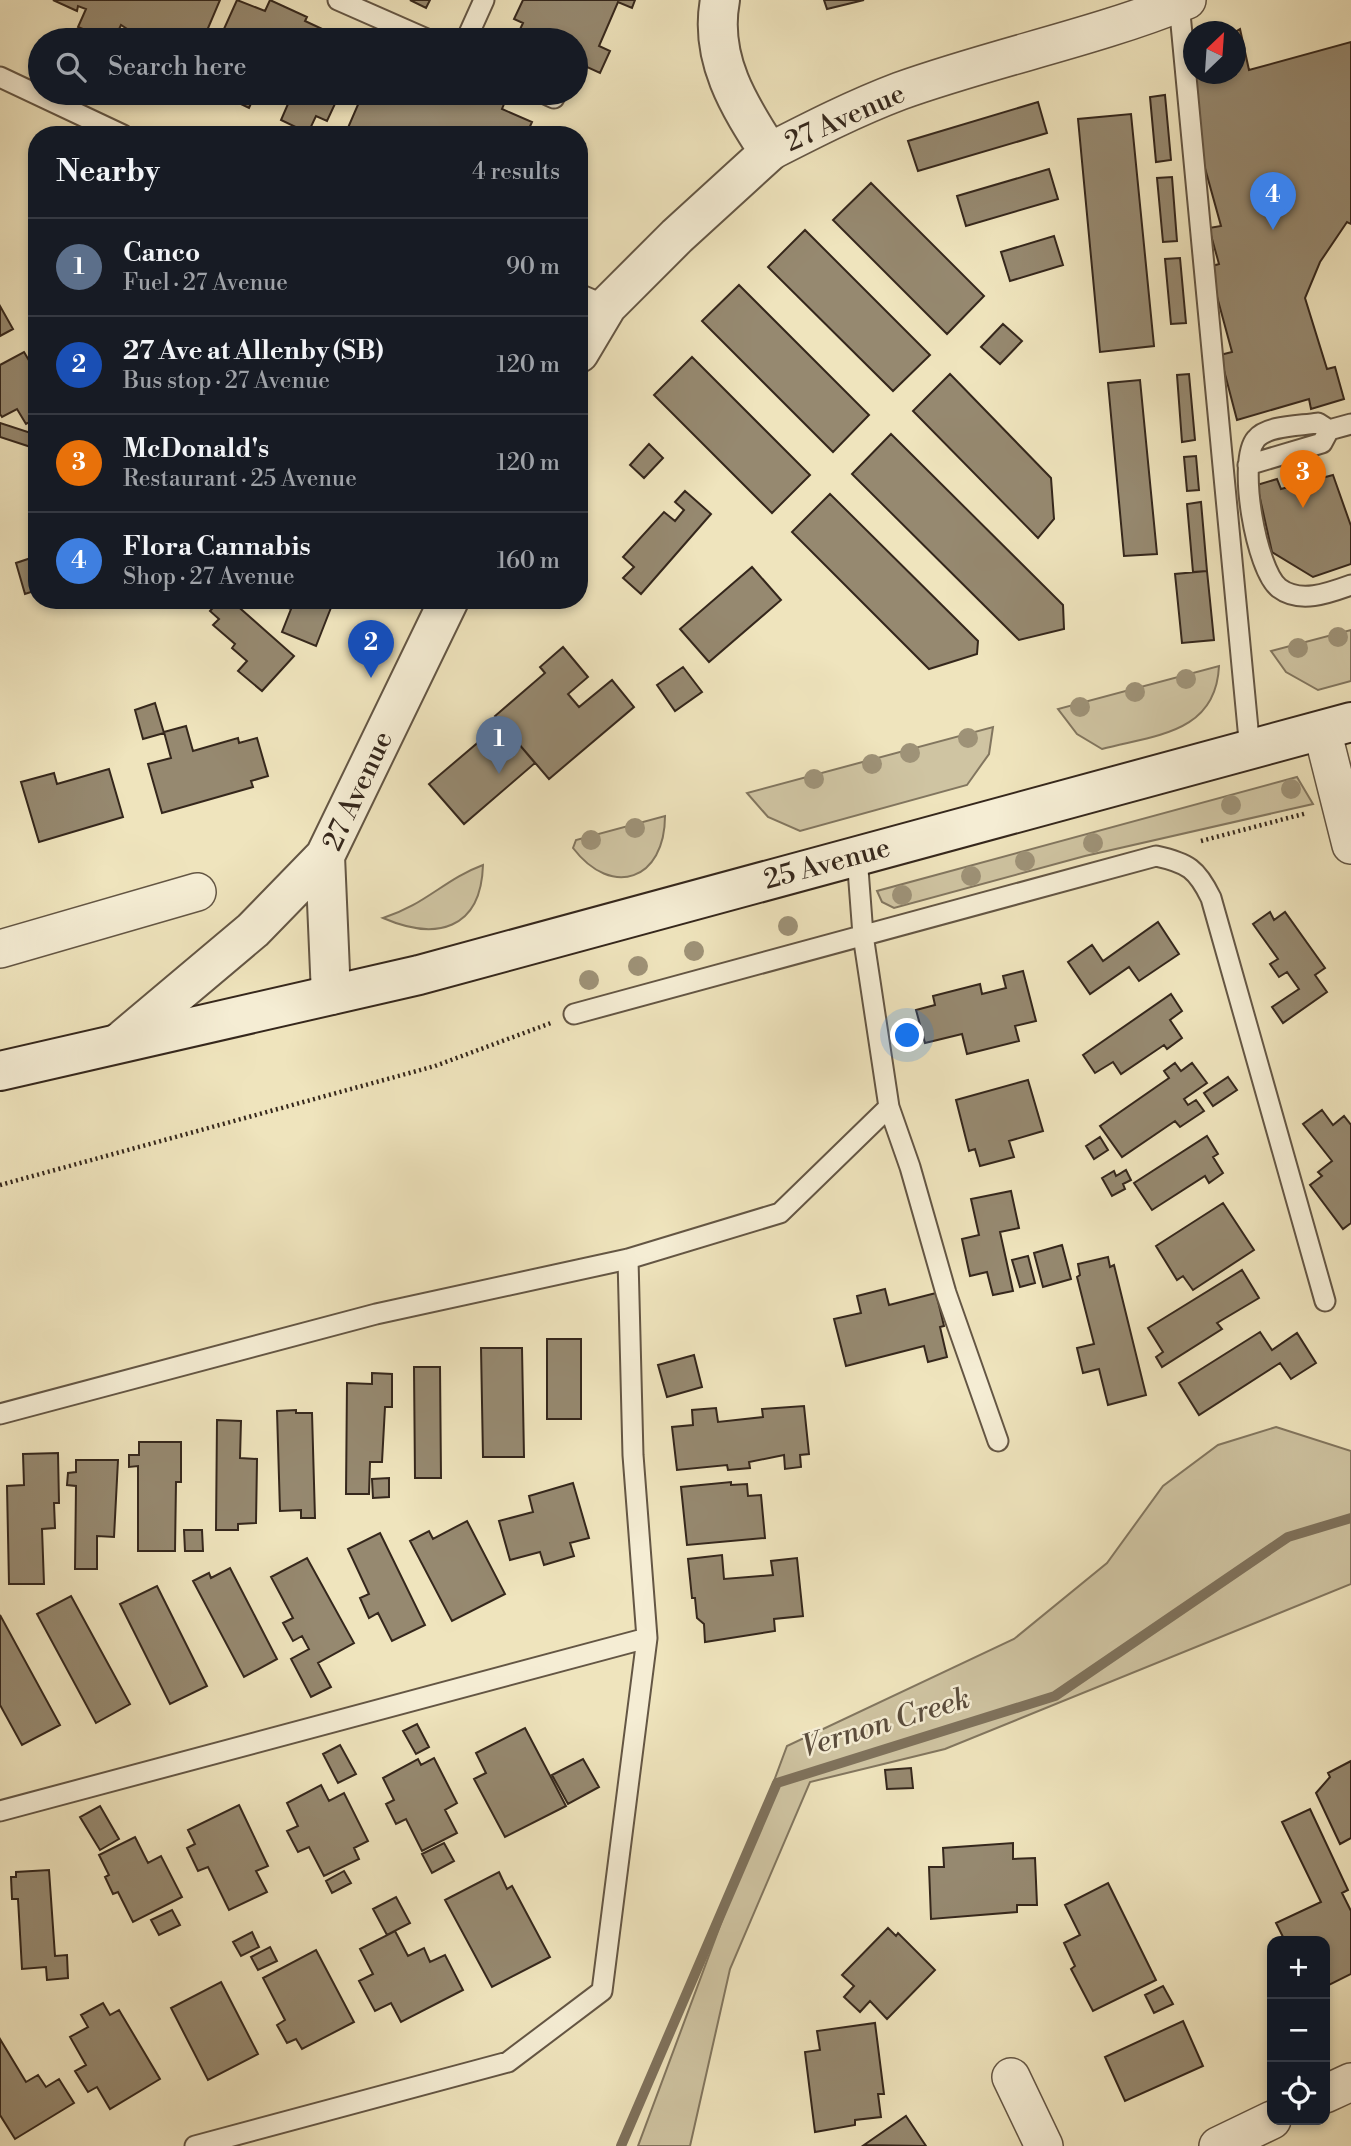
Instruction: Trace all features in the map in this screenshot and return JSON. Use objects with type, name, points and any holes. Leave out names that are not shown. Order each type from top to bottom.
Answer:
[{"type":"main road","points":[[720,0],[718,46],[727,75],[738,104],[769,152]]},
{"type":"main road","name":"27 Avenue","points":[[588,319],[593,300],[677,236],[769,152]]},
{"type":"main road","name":"27 Avenue","points":[[331,995],[326,856],[445,609]]},
{"type":"main road","name":"25 Avenue","points":[[0,1070],[419,975],[1337,726]]},
{"type":"main road","points":[[120,1042],[253,930],[326,856]]},
{"type":"street","name":"27 Avenue","points":[[769,152],[844,114],[902,91],[1103,31],[1183,1]]},
{"type":"street","name":"25 Avenue","points":[[1337,726],[1340,802],[1351,845]]},
{"type":"street","points":[[0,949],[197,892]]},
{"type":"street","points":[[1011,2077],[1044,2146]]},
{"type":"street","points":[[1330,2092],[1351,2082]]},
{"type":"street","points":[[1218,2146],[1267,2122]]},
{"type":"lane","points":[[338,0],[402,28]]},
{"type":"lane","points":[[471,28],[484,0]]},
{"type":"lane","points":[[1183,1],[1250,750]]},
{"type":"lane","points":[[0,77],[28,90]]},
{"type":"lane","points":[[59,105],[103,126]]},
{"type":"lane","points":[[1351,424],[1329,430],[1318,423],[1269,431],[1258,436],[1250,448],[1248,465],[1248,492],[1265,569],[1279,588],[1302,597],[1330,593],[1351,585]]},
{"type":"lane","points":[[857,856],[863,935],[889,1107],[910,1167],[946,1293],[998,1441]]},
{"type":"lane","points":[[575,1014],[1156,856],[1180,861],[1200,875],[1211,898],[1325,1301]]},
{"type":"lane","points":[[0,1414],[376,1314],[628,1259],[780,1213],[889,1107]]},
{"type":"lane","points":[[195,2146],[508,2062],[602,1992],[647,1638],[633,1455],[628,1259]]},
{"type":"lane","points":[[0,1811],[647,1638]]},
{"type":"path","points":[[1156,856],[1234,831],[1288,820],[1340,802]]},
{"type":"path","points":[[0,1185],[435,1066],[575,1014]]},
{"type":"shaded area","points":[[1351,630],[1351,681],[1318,690],[1286,672],[1271,651]]},
{"type":"shaded area","points":[[1219,666],[1215,689],[1207,706],[1179,728],[1161,735],[1102,749],[1077,734],[1058,709]]},
{"type":"shaded area","points":[[993,727],[989,754],[967,785],[800,831],[768,817],[747,793]]},
{"type":"shaded area","points":[[1297,777],[1313,804],[1085,856],[894,908],[882,902],[877,891]]},
{"type":"shaded area","points":[[665,816],[663,838],[656,855],[646,868],[634,875],[619,877],[604,874],[588,864],[573,848],[576,840]]},
{"type":"shaded area","points":[[483,865],[474,904],[464,916],[452,924],[421,929],[383,918],[398,913],[457,877]]},
{"type":"shaded area","points":[[1276,1427],[1351,1451],[1351,1584],[945,1749],[810,1782],[730,1969],[690,2146],[638,2146],[787,1746],[1014,1639],[1107,1563],[1163,1486],[1218,1445]]},
{"type":"building","points":[[53,0],[220,0],[208,28],[126,28],[121,25],[120,28],[80,28],[78,27],[86,9],[78,6],[77,11]]},
{"type":"building","points":[[237,0],[265,11],[270,0],[307,17],[305,21],[320,28],[224,28]]},
{"type":"building","points":[[410,0],[430,0],[426,8]]},
{"type":"building","points":[[523,0],[635,0],[632,8],[618,2],[599,46],[610,51],[600,73],[588,67],[588,28],[521,28],[523,23],[514,19]]},
{"type":"building","points":[[824,0],[864,0],[827,9]]},
{"type":"building","points":[[1351,42],[1351,224],[1347,222],[1320,262],[1305,298],[1327,369],[1335,367],[1344,399],[1311,409],[1309,399],[1237,420],[1220,355],[1232,352],[1209,267],[1219,264],[1209,228],[1221,226],[1195,132],[1190,84],[1246,84],[1246,56],[1249,70]]},
{"type":"building","points":[[1165,95],[1171,160],[1156,162],[1150,97]]},
{"type":"building","points":[[1038,102],[1047,133],[918,171],[908,141]]},
{"type":"building","points":[[288,105],[334,105],[327,121],[316,116],[311,126],[293,126],[281,120]]},
{"type":"building","points":[[358,105],[504,105],[502,109],[532,122],[530,126],[349,126]]},
{"type":"building","points":[[1131,114],[1154,346],[1100,352],[1078,119]]},
{"type":"building","points":[[1049,169],[1058,199],[966,226],[957,196]]},
{"type":"building","points":[[1172,177],[1177,241],[1163,242],[1157,178]]},
{"type":"building","points":[[871,183],[984,296],[947,334],[833,220]]},
{"type":"building","points":[[805,230],[930,355],[893,391],[768,267]]},
{"type":"building","points":[[1054,236],[1063,265],[1010,281],[1001,252]]},
{"type":"building","points":[[1180,258],[1186,323],[1171,324],[1165,259]]},
{"type":"building","points":[[739,285],[869,415],[833,452],[702,321]]},
{"type":"building","points":[[0,306],[13,329],[0,336]]},
{"type":"building","points":[[1003,324],[1022,341],[1000,364],[981,347]]},
{"type":"building","points":[[24,352],[28,359],[26,424],[17,409],[2,417],[0,414],[0,365]]},
{"type":"building","points":[[692,357],[810,475],[772,513],[654,395]]},
{"type":"building","points":[[950,374],[1051,478],[1054,519],[1038,538],[913,411]]},
{"type":"building","points":[[1189,374],[1195,440],[1182,442],[1177,375]]},
{"type":"building","points":[[1140,380],[1157,554],[1124,556],[1108,383]]},
{"type":"building","points":[[0,423],[28,432],[28,446],[0,437]]},
{"type":"building","points":[[891,434],[1063,605],[1064,629],[1019,640],[852,474]]},
{"type":"building","points":[[649,444],[663,458],[644,478],[630,465]]},
{"type":"building","points":[[1196,456],[1199,490],[1187,491],[1184,457]]},
{"type":"building","points":[[1333,475],[1351,526],[1351,564],[1313,577],[1272,552],[1257,485],[1277,479],[1281,489]]},
{"type":"building","points":[[685,491],[711,514],[641,594],[623,578],[634,567],[623,557],[664,512],[675,521],[684,510],[675,502]]},
{"type":"building","points":[[830,494],[978,641],[977,654],[929,669],[792,532]]},
{"type":"building","points":[[1201,502],[1207,571],[1193,572],[1187,504]]},
{"type":"building","points":[[28,559],[28,593],[25,594],[16,563]]},
{"type":"building","points":[[752,567],[781,600],[709,662],[680,629]]},
{"type":"building","points":[[1207,571],[1214,640],[1182,643],[1175,574]]},
{"type":"building","points":[[241,609],[294,656],[262,691],[238,671],[247,661],[232,648],[235,644],[213,625],[219,619],[210,611]]},
{"type":"building","points":[[291,609],[330,609],[316,646],[282,632]]},
{"type":"building","points":[[563,647],[588,677],[568,694],[579,707],[612,680],[634,707],[549,779],[495,716],[545,673],[540,667]]},
{"type":"building","points":[[683,667],[702,692],[675,711],[657,685]]},
{"type":"building","points":[[155,703],[164,733],[143,739],[135,710]]},
{"type":"building","points":[[501,723],[535,763],[464,824],[429,784]]},
{"type":"building","points":[[186,726],[193,751],[238,738],[239,743],[257,738],[268,776],[251,781],[253,787],[162,813],[148,764],[171,758],[164,732]]},
{"type":"building","points":[[109,769],[123,817],[39,842],[21,782],[54,773],[57,784]]},
{"type":"building","points":[[1270,912],[1274,920],[1285,912],[1325,968],[1315,975],[1327,992],[1283,1023],[1272,1007],[1299,989],[1287,972],[1279,977],[1270,964],[1278,959],[1253,924]]},
{"type":"building","points":[[1158,922],[1179,954],[1139,981],[1129,967],[1090,994],[1068,962],[1092,945],[1103,961]]},
{"type":"building","points":[[1023,971],[1036,1021],[1015,1026],[1019,1041],[967,1054],[962,1034],[925,1043],[916,1010],[935,1005],[933,996],[980,984],[982,994],[1006,988],[1003,976]]},
{"type":"building","points":[[1171,994],[1182,1011],[1170,1020],[1182,1038],[1167,1049],[1164,1045],[1121,1074],[1113,1062],[1095,1073],[1083,1055]]},
{"type":"building","points":[[1175,1063],[1181,1071],[1192,1063],[1207,1083],[1184,1099],[1188,1105],[1196,1100],[1204,1111],[1180,1127],[1175,1121],[1122,1157],[1100,1126],[1169,1078],[1164,1071]]},
{"type":"building","points":[[1228,1077],[1237,1090],[1213,1106],[1204,1093]]},
{"type":"building","points":[[1028,1080],[1043,1131],[1009,1141],[1014,1157],[980,1166],[975,1149],[969,1151],[956,1100]]},
{"type":"building","points":[[1322,1110],[1333,1125],[1344,1116],[1351,1125],[1351,1223],[1343,1229],[1310,1185],[1322,1176],[1318,1172],[1332,1161],[1303,1124]]},
{"type":"building","points":[[1207,1136],[1218,1154],[1213,1157],[1223,1173],[1209,1183],[1205,1176],[1152,1210],[1134,1183]]},
{"type":"building","points":[[1100,1137],[1108,1150],[1094,1159],[1086,1146]]},
{"type":"building","points":[[1126,1170],[1131,1180],[1123,1184],[1125,1189],[1112,1196],[1102,1178],[1114,1171],[1116,1176]]},
{"type":"building","points":[[1011,1191],[1019,1228],[1000,1232],[1013,1291],[993,1295],[987,1272],[970,1276],[962,1239],[979,1235],[971,1199]]},
{"type":"building","points":[[1223,1203],[1254,1250],[1193,1290],[1183,1276],[1177,1280],[1156,1246]]},
{"type":"building","points":[[1062,1245],[1071,1279],[1043,1287],[1034,1253]]},
{"type":"building","points":[[1028,1256],[1035,1283],[1020,1287],[1012,1260]]},
{"type":"building","points":[[1108,1257],[1110,1267],[1114,1265],[1146,1395],[1108,1405],[1099,1369],[1083,1373],[1077,1348],[1094,1344],[1077,1277],[1080,1275],[1078,1264]]},
{"type":"building","points":[[1242,1270],[1259,1298],[1217,1323],[1222,1329],[1162,1367],[1156,1357],[1163,1352],[1148,1328]]},
{"type":"building","points":[[885,1289],[889,1305],[936,1293],[944,1326],[940,1327],[947,1357],[928,1362],[924,1346],[846,1366],[834,1319],[861,1313],[857,1296]]},
{"type":"building","points":[[1260,1332],[1272,1350],[1297,1333],[1316,1363],[1291,1379],[1280,1363],[1199,1415],[1179,1383]]},
{"type":"building","points":[[547,1339],[581,1339],[581,1419],[547,1419]]},
{"type":"building","points":[[481,1348],[522,1348],[524,1457],[483,1457]]},
{"type":"building","points":[[694,1355],[702,1387],[667,1397],[658,1365]]},
{"type":"building","points":[[414,1367],[440,1367],[441,1478],[415,1478]]},
{"type":"building","points":[[372,1373],[392,1374],[392,1407],[385,1407],[382,1462],[370,1462],[369,1494],[346,1494],[347,1383],[372,1384]]},
{"type":"building","points":[[804,1406],[809,1454],[800,1455],[801,1467],[785,1469],[784,1455],[749,1462],[750,1468],[728,1470],[727,1465],[677,1470],[672,1427],[693,1425],[692,1410],[716,1408],[718,1422],[763,1417],[762,1409]]},
{"type":"building","points":[[296,1410],[296,1413],[312,1413],[315,1518],[301,1518],[301,1510],[280,1511],[277,1411]]},
{"type":"building","points":[[217,1420],[241,1421],[240,1458],[257,1459],[256,1523],[238,1524],[238,1530],[216,1530]]},
{"type":"building","points":[[139,1442],[181,1442],[181,1482],[176,1482],[175,1551],[138,1551],[138,1466],[129,1467],[129,1455],[139,1455]]},
{"type":"building","points":[[58,1453],[59,1503],[54,1503],[55,1528],[42,1529],[44,1584],[9,1584],[7,1486],[24,1485],[23,1454]]},
{"type":"building","points":[[76,1460],[118,1460],[114,1537],[97,1536],[97,1569],[75,1569],[76,1486],[67,1485],[68,1473],[76,1472]]},
{"type":"building","points":[[389,1478],[389,1497],[373,1498],[372,1479]]},
{"type":"building","points":[[731,1482],[731,1485],[747,1484],[748,1496],[761,1495],[765,1538],[687,1545],[681,1487]]},
{"type":"building","points":[[573,1483],[589,1538],[570,1543],[574,1556],[544,1565],[540,1552],[510,1560],[499,1521],[533,1512],[529,1496]]},
{"type":"building","points":[[467,1521],[505,1594],[452,1621],[410,1541],[429,1531],[433,1539]]},
{"type":"building","points":[[184,1530],[202,1530],[203,1551],[185,1551]]},
{"type":"building","points":[[380,1533],[425,1625],[392,1641],[378,1613],[369,1618],[360,1598],[369,1594],[348,1549]]},
{"type":"building","points":[[722,1555],[724,1579],[773,1575],[771,1561],[797,1558],[803,1616],[774,1619],[775,1631],[705,1642],[704,1624],[697,1618],[695,1598],[692,1598],[688,1559]]},
{"type":"building","points":[[307,1558],[354,1643],[318,1663],[331,1687],[311,1697],[291,1659],[309,1649],[302,1636],[293,1641],[283,1623],[293,1618],[271,1577]]},
{"type":"building","points":[[230,1568],[277,1659],[244,1677],[193,1581],[209,1573],[211,1578]]},
{"type":"building","points":[[157,1586],[207,1686],[170,1704],[120,1604]]},
{"type":"building","points":[[71,1596],[130,1704],[96,1723],[37,1614]]},
{"type":"building","points":[[0,1615],[60,1725],[22,1745],[0,1705]]},
{"type":"building","points":[[417,1724],[429,1747],[416,1754],[403,1731]]},
{"type":"building","points":[[525,1728],[566,1806],[505,1837],[474,1779],[486,1773],[476,1753]]},
{"type":"building","points":[[340,1745],[356,1774],[338,1783],[323,1754]]},
{"type":"building","points":[[434,1758],[457,1803],[445,1810],[457,1833],[422,1851],[406,1819],[396,1824],[386,1804],[394,1800],[383,1778],[418,1759],[421,1765]]},
{"type":"building","points":[[583,1759],[599,1787],[568,1804],[552,1775]]},
{"type":"building","points":[[1351,1761],[1351,1838],[1340,1844],[1316,1793],[1330,1777],[1328,1773]]},
{"type":"building","points":[[911,1768],[913,1788],[887,1789],[885,1770]]},
{"type":"building","points":[[321,1785],[329,1801],[344,1793],[368,1841],[354,1848],[359,1859],[324,1876],[309,1847],[298,1852],[287,1831],[298,1826],[287,1803]]},
{"type":"building","points":[[239,1805],[268,1866],[256,1871],[267,1892],[229,1910],[208,1867],[198,1871],[187,1848],[195,1844],[188,1830]]},
{"type":"building","points":[[100,1806],[119,1839],[100,1850],[80,1817]]},
{"type":"building","points":[[1310,1809],[1348,1890],[1342,1893],[1351,1911],[1351,1974],[1330,1984],[1330,1936],[1282,1936],[1276,1923],[1321,1902],[1282,1822]]},
{"type":"building","points":[[135,1837],[148,1863],[161,1856],[182,1897],[133,1922],[118,1892],[113,1894],[105,1877],[109,1875],[99,1855]]},
{"type":"building","points":[[444,1843],[454,1861],[432,1873],[422,1854]]},
{"type":"building","points":[[1013,1843],[1013,1859],[1035,1858],[1037,1905],[1017,1905],[1017,1912],[931,1919],[929,1867],[944,1867],[943,1848]]},
{"type":"building","points":[[49,1870],[55,1956],[67,1955],[68,1978],[47,1980],[46,1967],[22,1969],[18,1899],[12,1899],[11,1877],[16,1877],[16,1872]]},
{"type":"building","points":[[344,1871],[351,1883],[332,1893],[326,1881]]},
{"type":"building","points":[[499,1872],[507,1889],[512,1886],[550,1957],[492,1987],[445,1900]]},
{"type":"building","points":[[1108,1883],[1156,1980],[1093,2011],[1071,1969],[1075,1966],[1064,1943],[1080,1935],[1065,1905]]},
{"type":"building","points":[[396,1897],[410,1923],[387,1935],[373,1909]]},
{"type":"building","points":[[172,1910],[180,1925],[159,1935],[151,1920]]},
{"type":"building","points":[[888,1928],[896,1936],[898,1933],[935,1970],[887,2019],[870,2001],[860,2012],[844,1997],[854,1986],[842,1975]]},
{"type":"building","points":[[395,1931],[408,1956],[424,1948],[430,1962],[445,1955],[463,1990],[401,2022],[391,2003],[375,2011],[359,1981],[373,1974],[360,1949]]},
{"type":"building","points":[[252,1932],[259,1947],[241,1956],[233,1942]]},
{"type":"building","points":[[270,1947],[277,1961],[258,1970],[251,1957]]},
{"type":"building","points":[[316,1950],[354,2022],[302,2049],[296,2039],[287,2043],[277,2025],[285,2020],[263,1978]]},
{"type":"building","points":[[221,1982],[258,2054],[208,2080],[171,2008]]},
{"type":"building","points":[[1163,1986],[1173,2004],[1154,2013],[1145,1995]]},
{"type":"building","points":[[103,2003],[110,2015],[119,2010],[160,2079],[110,2109],[97,2087],[88,2092],[75,2071],[86,2065],[70,2037],[88,2027],[81,2015]]},
{"type":"building","points":[[1183,2021],[1203,2066],[1125,2101],[1105,2057]]},
{"type":"building","points":[[875,2023],[884,2094],[878,2094],[881,2117],[855,2120],[855,2125],[815,2132],[805,2052],[820,2050],[817,2031]]},
{"type":"building","points":[[0,2039],[26,2082],[38,2075],[46,2087],[59,2079],[74,2103],[15,2139],[0,2115]]},
{"type":"building","points":[[906,2116],[926,2146],[864,2145]]},
{"type":"waterway","name":"Vernon Creek","points":[[621,2146],[777,1783],[1055,1696],[1288,1537],[1351,1518]]},
{"type":"place","name":"Flora Cannabis","points":[[1273,230]]},
{"type":"place","name":"McDonald's","points":[[1303,508]]},
{"type":"place","name":"27 Ave at Allenby (SB)","points":[[371,678]]},
{"type":"place","name":"Canco","points":[[499,774]]}]
